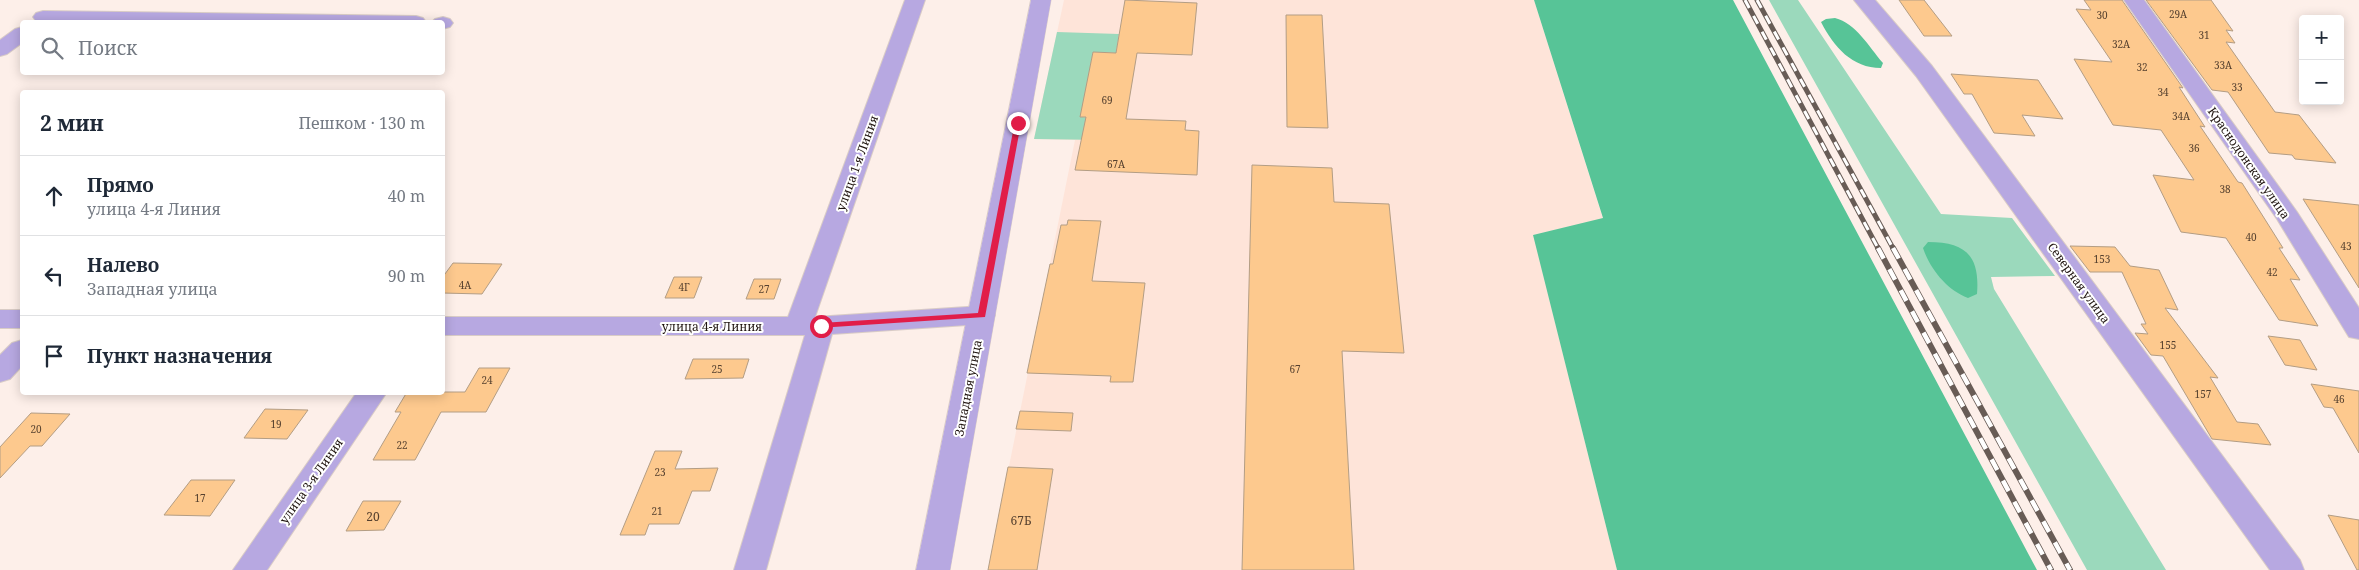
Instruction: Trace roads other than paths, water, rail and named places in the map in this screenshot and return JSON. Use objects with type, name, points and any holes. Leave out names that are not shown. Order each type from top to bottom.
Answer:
[{"type":"street","points":[[39,20],[67,0]]},
{"type":"street","name":"улица 1-я Линия","points":[[750,570],[810,326],[916,0]]},
{"type":"street","name":"Западная улица","points":[[934,570],[1041,0]]},
{"type":"street","name":"Северная улица","points":[[1864,0],[1924,70],[2288,570]]},
{"type":"street","name":"Краснодонская улица","points":[[2134,0],[2288,217],[2359,330]]},
{"type":"street","points":[[0,50],[20,35]]},
{"type":"street","name":"улица 4-я Линия","points":[[445,326],[810,326],[982,315]]},
{"type":"street","points":[[0,319],[20,319]]},
{"type":"street","points":[[0,372],[20,352]]},
{"type":"street","name":"улица 3-я Линия","points":[[250,570],[371,395]]},
{"type":"railway","points":[[1745,0],[1879,250]]},
{"type":"railway","points":[[1757,0],[1894,250]]},
{"type":"railway","points":[[1878,248],[2051,570]]},
{"type":"railway","points":[[1893,248],[2070,570]]}]
